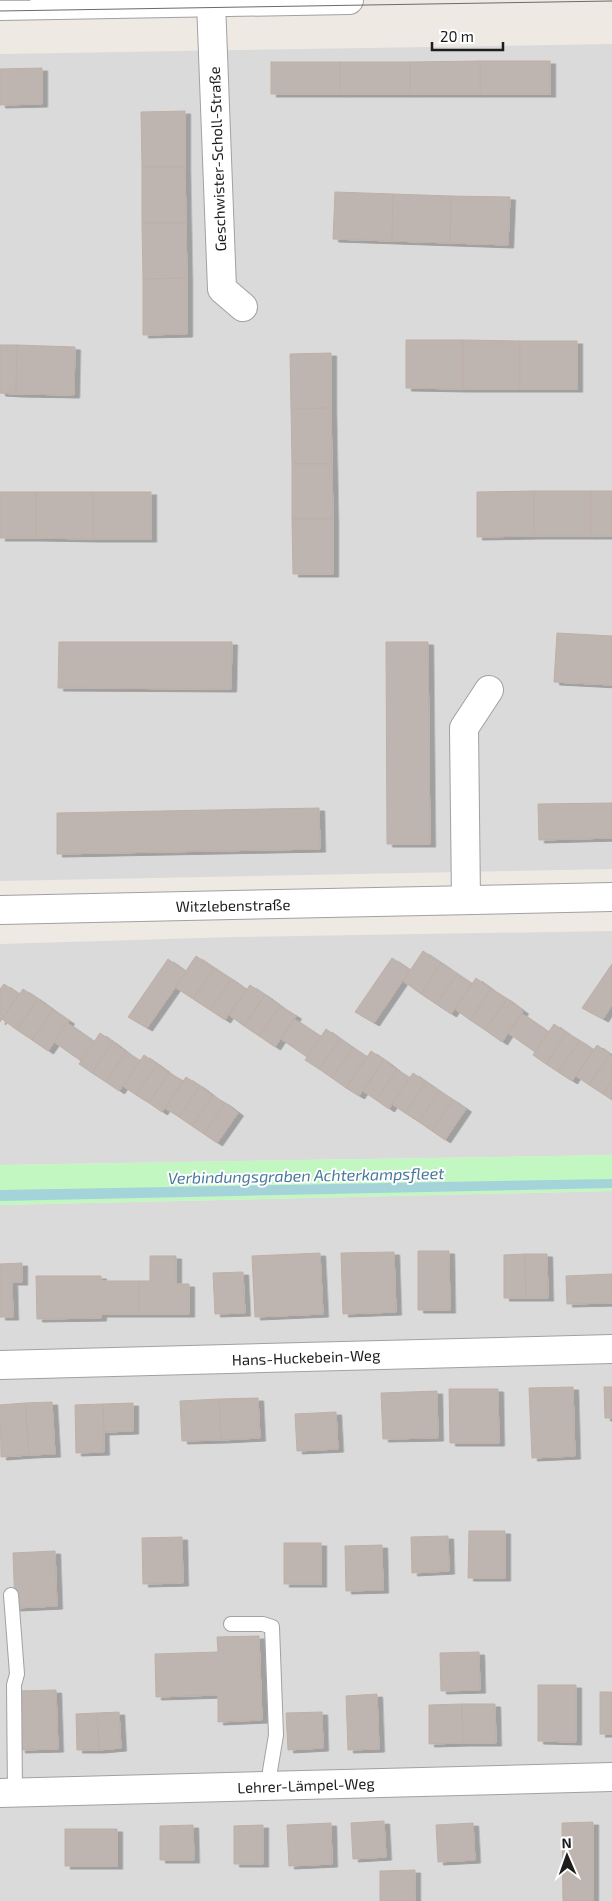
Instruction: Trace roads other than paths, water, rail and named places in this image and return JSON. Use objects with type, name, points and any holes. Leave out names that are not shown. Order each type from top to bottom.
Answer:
[{"type":"street","points":[[0,6],[99,2],[349,0]]},
{"type":"street","name":"Geschwister-Scholl-Straße","points":[[211,2],[222,289],[243,307]]},
{"type":"street","points":[[466,900],[464,728],[489,690]]},
{"type":"street","name":"Witzlebenstraße","points":[[0,910],[612,897]]},
{"type":"street","name":"Hans-Huckebein-Weg","points":[[0,1365],[612,1349]]},
{"type":"street","name":"Lehrer-Lämpel-Weg","points":[[8,1793],[612,1777]]},
{"type":"lane","points":[[8,1793],[14,1685],[17,1674],[12,1595]]},
{"type":"lane","points":[[231,1624],[263,1624],[272,1627],[276,1735],[270,1771],[270,1786]]},
{"type":"water","points":[[612,1179],[612,1188],[0,1201],[0,1190]]},
{"type":"tram line","points":[[0,0],[30,0]]},
{"type":"tram line","points":[[0,11],[612,1]]},
{"type":"water label","name":"Verbindungsgraben Achterkampsfleet","points":[[306,1175]]}]
